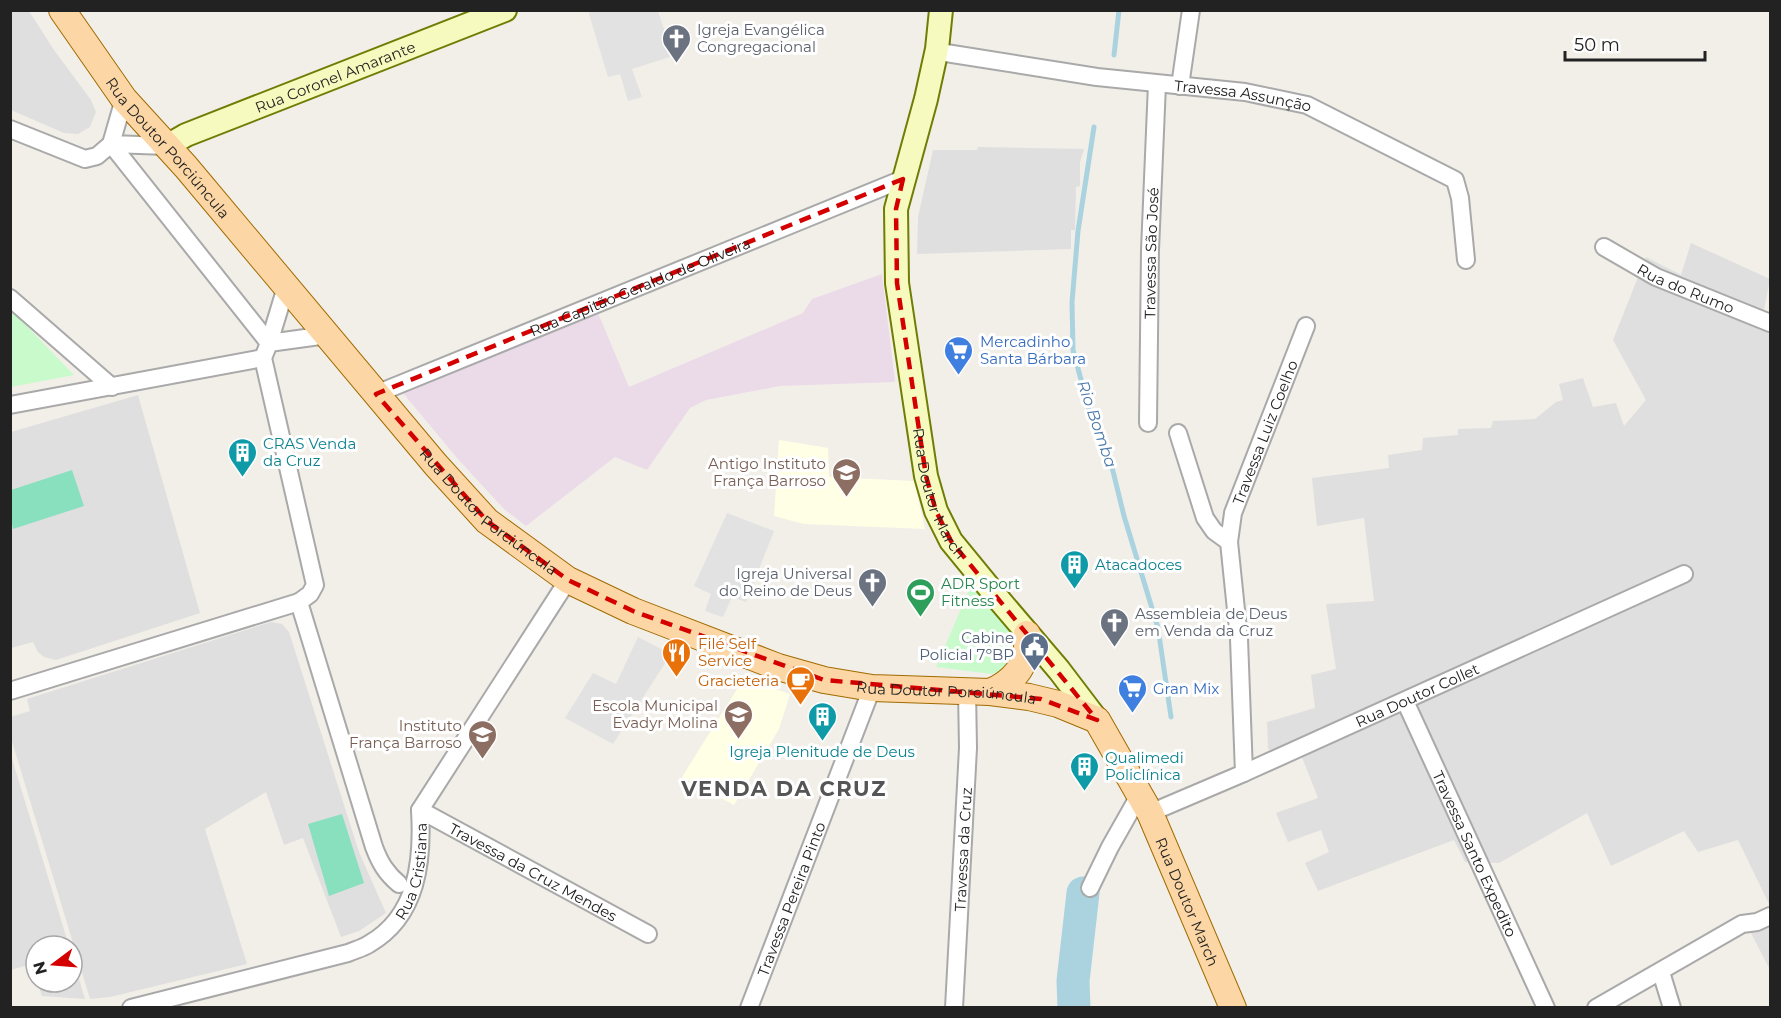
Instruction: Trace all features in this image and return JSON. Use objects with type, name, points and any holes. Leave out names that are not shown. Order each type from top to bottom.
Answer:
[{"type":"main road","name":"Rua Doutor Porciúncula","points":[[62,10],[124,99],[167,146],[436,465],[487,521],[567,580],[633,611],[778,667],[824,680],[872,688],[979,691],[1041,699],[1097,720]]},
{"type":"main road","name":"Rua Coronel Amarante","points":[[167,146],[186,135],[505,10]]},
{"type":"main road","name":"Rua Doutor March","points":[[941,10],[937,49],[926,99],[896,209],[897,283],[926,476],[936,511],[951,541],[1059,670],[1097,720],[1145,804],[1233,1008]]},
{"type":"main road","points":[[979,691],[1003,687],[1017,674],[1027,652],[1027,634]]},
{"type":"street","points":[[1180,86],[1191,10]]},
{"type":"street","name":"Travessa Assunção","points":[[937,49],[946,53],[1157,84],[1245,92],[1306,105],[1455,180],[1460,198],[1466,260]]},
{"type":"street","name":"Travessa São José","points":[[1148,423],[1150,250],[1157,84]]},
{"type":"street","points":[[10,129],[85,159],[97,156],[111,144],[124,99]]},
{"type":"street","points":[[111,144],[167,146]]},
{"type":"street","points":[[10,691],[299,602],[310,594],[315,585],[266,350],[111,144]]},
{"type":"street","name":"Rua Capitão Geraldo de Oliveira","points":[[376,394],[903,179]]},
{"type":"street","name":"Rua do Rumo","points":[[1605,247],[1656,277],[1770,323]]},
{"type":"street","points":[[266,350],[286,287]]},
{"type":"street","points":[[10,298],[112,387]]},
{"type":"street","name":"Travessa Luiz Coelho","points":[[1244,773],[1239,639],[1229,542],[1233,513],[1306,326]]},
{"type":"street","points":[[10,405],[112,387],[327,335]]},
{"type":"street","points":[[1178,433],[1205,518],[1214,531],[1229,542]]},
{"type":"street","name":"Rua Doutor Collet","points":[[1145,804],[1244,773],[1684,574]]},
{"type":"street","name":"Rua Cristiana","points":[[131,1008],[348,953],[370,944],[394,924],[416,885],[422,843],[420,810],[567,580]]},
{"type":"street","points":[[299,602],[374,847],[389,876],[399,884]]},
{"type":"street","name":"Travessa Pereira Pinto","points":[[754,1006],[872,688]]},
{"type":"street","name":"Travessa da Cruz","points":[[954,1008],[968,748],[979,691]]},
{"type":"street","name":"Travessa Santo Expedito","points":[[1405,701],[1546,1008]]},
{"type":"street","points":[[1090,888],[1110,847],[1145,804]]},
{"type":"street","name":"Travessa da Cruz Mendes","points":[[420,810],[648,933]]},
{"type":"street","points":[[1596,1008],[1742,924],[1757,922],[1770,916]]},
{"type":"street","points":[[1661,972],[1672,1008]]},
{"type":"highlighted area","points":[[903,179],[896,209],[897,283],[926,476],[936,511],[951,541],[1097,720],[1041,699],[824,680],[633,611],[568,580],[487,521],[376,394]]},
{"type":"shaded area","points":[[590,10],[658,11],[673,56],[632,69],[642,97],[628,101],[620,74],[608,77],[589,14]]},
{"type":"shaded area","points":[[10,11],[29,11],[91,100],[96,112],[90,127],[78,134],[64,133],[11,110]]},
{"type":"shaded area","points":[[978,147],[1084,149],[1080,162],[1080,186],[1076,187],[1075,230],[1071,230],[1071,249],[917,254],[918,217],[933,150],[977,150]]},
{"type":"shaded area","points":[[1691,243],[1770,279],[1764,310],[1770,312],[1770,906],[1738,840],[1698,852],[1684,831],[1611,866],[1587,813],[1499,863],[1465,862],[1454,840],[1318,891],[1305,863],[1329,852],[1321,830],[1288,842],[1276,813],[1318,798],[1296,742],[1275,751],[1268,749],[1267,722],[1315,708],[1311,675],[1336,669],[1326,604],[1374,601],[1364,518],[1317,526],[1312,478],[1389,468],[1388,455],[1422,450],[1423,438],[1458,435],[1458,429],[1491,428],[1493,421],[1535,419],[1556,402],[1563,400],[1559,384],[1583,378],[1593,407],[1616,403],[1624,426],[1646,400],[1613,340],[1646,257],[1681,275]]},
{"type":"shaded area","points":[[882,274],[895,382],[780,386],[706,400],[690,408],[647,470],[615,457],[526,526],[504,509],[457,458],[403,393],[598,313],[629,387],[803,313],[812,299]]},
{"type":"shaded area","points":[[138,395],[200,613],[56,660],[44,657],[38,652],[33,642],[11,648],[11,432]]},
{"type":"shaded area","name":"Antigo Instituto França Barroso","points":[[779,440],[828,448],[829,477],[914,481],[925,529],[804,524],[774,516]]},
{"type":"shaded area","points":[[727,513],[774,531],[746,602],[732,597],[723,617],[705,611],[711,594],[694,586]]},
{"type":"shaded area","points":[[271,622],[282,624],[289,632],[359,852],[386,913],[359,931],[341,937],[303,838],[284,845],[266,792],[205,829],[247,964],[110,997],[90,999],[84,979],[84,934],[70,934],[11,738],[10,717],[30,711],[27,699]]},
{"type":"shaded area","points":[[638,637],[671,654],[613,744],[565,718],[593,673],[616,684]]},
{"type":"shaded area","name":"Escola Municipal Evadyr Molina","points":[[744,678],[790,694],[779,729],[734,805],[682,777]]},
{"type":"shaded area","points":[[10,752],[65,934],[24,934],[24,966],[11,970]]},
{"type":"shaded area","points":[[1770,906],[1770,970],[1751,933],[1757,914]]},
{"type":"shaded area","points":[[41,994],[84,994],[85,999],[42,996]]},
{"type":"green space","points":[[11,310],[15,314],[74,375],[11,387]]},
{"type":"green space","points":[[72,470],[84,506],[13,529],[11,490]]},
{"type":"green space","points":[[973,581],[1013,631],[1017,647],[1005,670],[992,674],[936,667]]},
{"type":"green space","points":[[342,814],[364,883],[329,896],[308,824]]},
{"type":"waterway","name":"Rio Bomba","points":[[1114,55],[1119,10]]},
{"type":"waterway","name":"Rio Bomba","points":[[1094,127],[1078,231],[1072,302],[1073,350],[1090,413],[1110,459],[1124,516],[1158,628],[1171,717]]},
{"type":"waterway","name":"Rio Bomba","points":[[1074,1008],[1073,981],[1083,893]]},
{"type":"place","name":"Igreja Evangélica Congregacional","points":[[676,64]]},
{"type":"place","name":"Mercadinho Santa Bárbara","points":[[959,376]]},
{"type":"place","name":"CRAS Venda da Cruz","points":[[242,478]]},
{"type":"place","name":"Antigo Instituto França Barroso","points":[[847,498]]},
{"type":"place","name":"Atacadoces","points":[[1074,590]]},
{"type":"place","name":"Igreja Universal do Reino de Deus","points":[[873,608]]},
{"type":"place","name":"ADR Sport Fitness","points":[[920,618]]},
{"type":"place","name":"Assembleia de Deus em Venda da Cruz","points":[[1114,648]]},
{"type":"place","name":"Cabine Policial 7ºBP","points":[[1035,672]]},
{"type":"place","name":"Filé Self Service","points":[[677,678]]},
{"type":"place","name":"Gracieteria","points":[[800,706]]},
{"type":"place","name":"Gran Mix","points":[[1132,714]]},
{"type":"place","name":"Escola Municipal Evadyr Molina","points":[[739,740]]},
{"type":"place","name":"Igreja Plenitude de Deus","points":[[822,742]]},
{"type":"place","name":"Instituto França Barroso","points":[[483,760]]},
{"type":"place","name":"Qualimedi Policlínica","points":[[1084,792]]},
{"type":"district","name":"VENDA DA CRUZ","points":[[784,788]]}]
